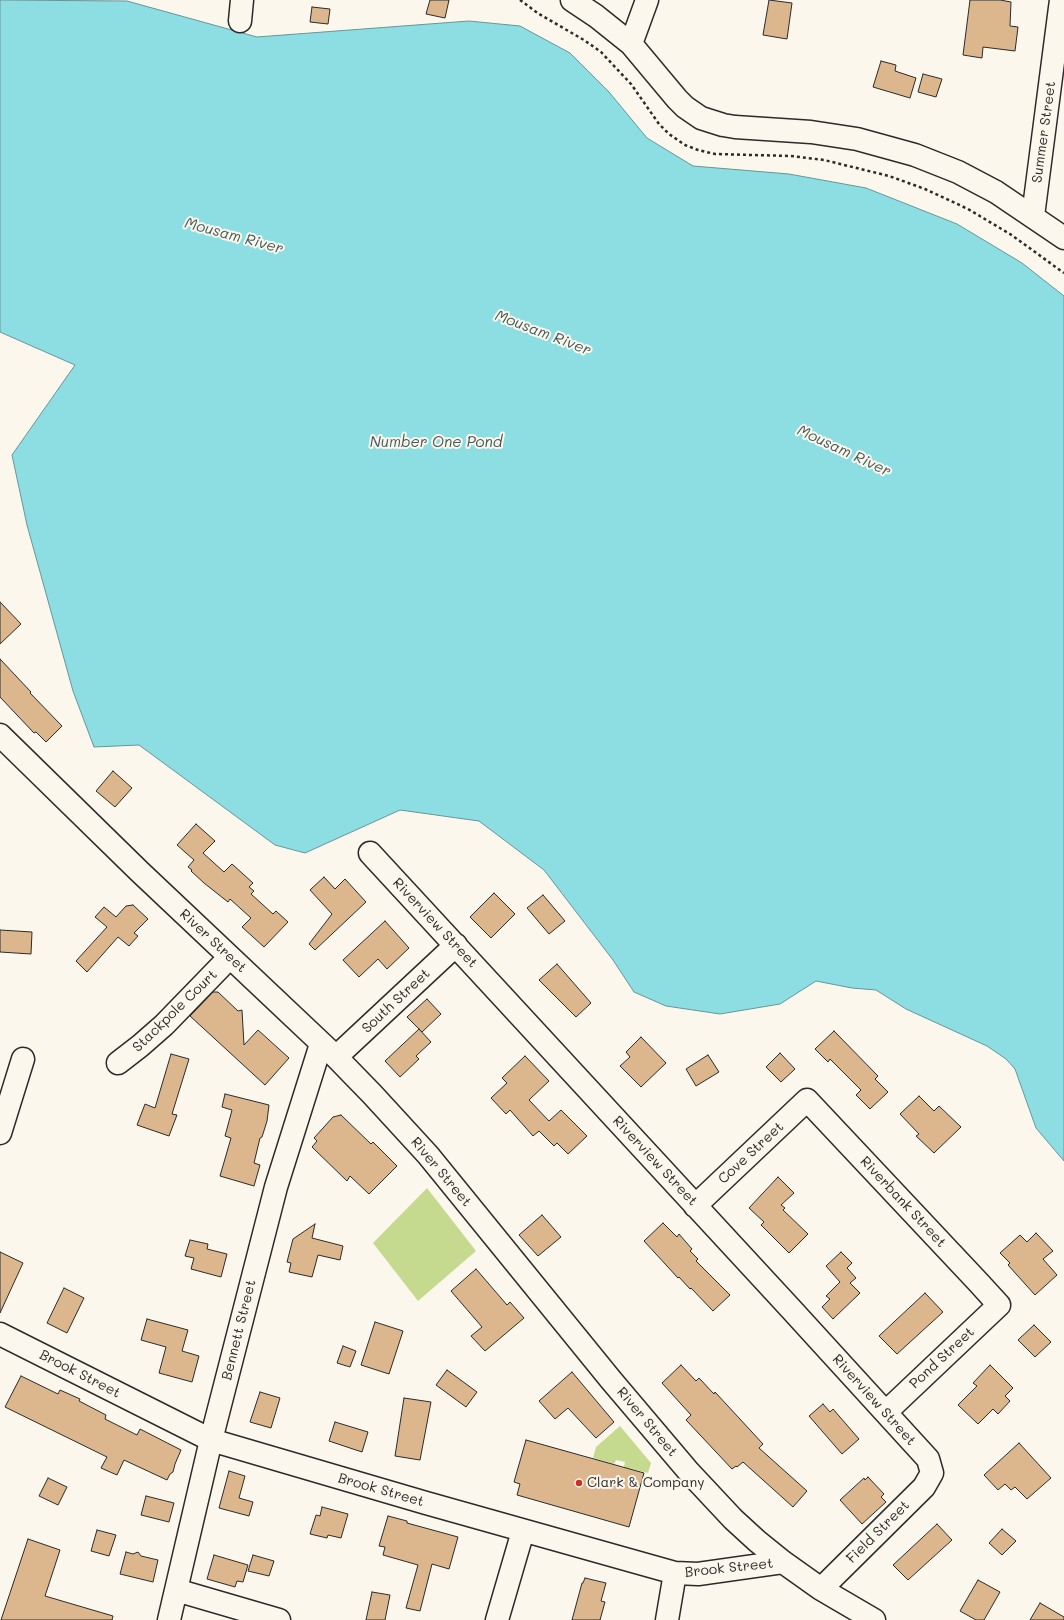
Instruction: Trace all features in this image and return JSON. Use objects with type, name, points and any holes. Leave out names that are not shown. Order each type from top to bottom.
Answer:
[{"type":"street","points":[[572,0],[596,16],[631,44],[677,99],[701,118],[735,127],[828,134],[887,146],[958,172],[996,192],[1064,238]]},
{"type":"street","points":[[631,44],[647,0]]},
{"type":"street","name":"Summer Street","points":[[1033,216],[1061,0]]},
{"type":"street","name":"River Street","points":[[0,734],[85,819],[329,1051],[428,1155],[689,1472],[733,1519],[783,1562],[821,1589],[870,1619]]},
{"type":"street","name":"Riverview Street","points":[[370,853],[886,1412],[928,1459],[932,1474]]},
{"type":"street","name":"South Street","points":[[329,1051],[456,945]]},
{"type":"street","name":"Stackpole Court","points":[[118,1063],[164,1025],[230,957]]},
{"type":"street","name":"Bennett Street","points":[[165,1619],[176,1590],[211,1440],[276,1187],[329,1051]]},
{"type":"street","points":[[0,1133],[23,1059]]},
{"type":"street","name":"Cove Street","points":[[695,1206],[807,1100]]},
{"type":"street","name":"Riverbank Street","points":[[807,1100],[999,1305]]},
{"type":"street","name":"Pond Street","points":[[886,1412],[999,1305]]},
{"type":"street","name":"Brook Street","points":[[0,1334],[211,1440],[523,1531],[640,1556],[675,1573],[698,1574],[783,1562]]},
{"type":"street","name":"Field Street","points":[[821,1589],[924,1487],[932,1474]]},
{"type":"street","points":[[497,1620],[523,1531]]},
{"type":"street","points":[[667,1620],[675,1573]]},
{"type":"street","points":[[176,1590],[279,1620]]},
{"type":"green space","points":[[427,1188],[476,1251],[418,1301],[373,1243]]},
{"type":"green space","points":[[620,1426],[651,1463],[648,1473],[624,1467],[625,1462],[616,1460],[614,1464],[593,1458],[596,1447]]},
{"type":"water","name":"Number One Pond","points":[[0,0],[127,1],[257,37],[469,21],[520,26],[570,53],[609,92],[647,138],[693,166],[789,174],[866,188],[957,224],[1022,263],[1064,296],[1064,1161],[1036,1128],[1015,1069],[1006,1059],[987,1046],[906,1009],[876,990],[852,988],[816,981],[780,1004],[720,1014],[666,1006],[634,992],[613,960],[544,870],[479,821],[400,810],[305,853],[275,845],[139,745],[94,747],[73,691],[27,525],[12,455],[75,365],[0,332]]},
{"type":"building","points":[[430,0],[449,0],[445,18],[426,14]]},
{"type":"building","points":[[769,0],[792,3],[787,39],[763,35]]},
{"type":"building","points":[[970,0],[1000,0],[1011,2],[1010,26],[1018,27],[1015,51],[983,47],[982,58],[963,55]]},
{"type":"building","points":[[312,7],[330,9],[328,24],[310,22]]},
{"type":"building","points":[[881,61],[896,65],[895,71],[916,78],[910,98],[873,87]]},
{"type":"building","points":[[923,74],[942,79],[936,97],[918,92]]},
{"type":"building","points":[[0,602],[21,624],[0,644]]},
{"type":"building","points":[[0,659],[62,726],[46,742],[36,732],[34,733],[0,697]]},
{"type":"building","points":[[113,771],[132,788],[115,807],[96,791]]},
{"type":"building","points":[[196,824],[215,841],[203,853],[224,872],[232,864],[253,883],[249,887],[254,891],[251,894],[273,914],[276,911],[288,922],[264,947],[242,927],[251,918],[230,899],[228,902],[204,883],[188,867],[194,860],[177,845]]},
{"type":"building","points":[[324,877],[335,889],[345,879],[366,902],[315,950],[309,944],[332,914],[310,890]]},
{"type":"building","points":[[494,893],[515,914],[491,938],[470,917]]},
{"type":"building","points":[[543,895],[565,921],[549,934],[527,908]]},
{"type":"building","points":[[133,905],[148,919],[134,933],[138,936],[129,946],[118,937],[87,972],[76,961],[107,927],[95,917],[104,907],[116,917],[126,906]]},
{"type":"building","points":[[385,921],[409,948],[387,969],[378,959],[359,977],[343,960]]},
{"type":"building","points":[[0,930],[32,932],[31,954],[0,952]]},
{"type":"building","points":[[557,964],[591,1003],[576,1017],[539,980]]},
{"type":"building","points":[[213,992],[218,992],[238,1011],[242,1010],[244,1045],[258,1030],[289,1058],[265,1085],[190,1016]]},
{"type":"building","points":[[427,999],[441,1014],[422,1032],[407,1017]]},
{"type":"building","points":[[419,1029],[431,1042],[416,1056],[419,1059],[400,1077],[385,1061]]},
{"type":"building","points":[[834,1031],[878,1076],[875,1079],[888,1092],[870,1109],[856,1095],[861,1090],[830,1059],[828,1062],[815,1049]]},
{"type":"building","points":[[641,1037],[666,1063],[641,1087],[620,1066],[630,1057],[626,1052]]},
{"type":"building","points":[[780,1053],[795,1069],[781,1082],[766,1067]]},
{"type":"building","points":[[171,1054],[189,1059],[172,1114],[177,1115],[169,1136],[137,1125],[145,1104],[155,1108]]},
{"type":"building","points":[[708,1055],[719,1072],[696,1086],[686,1069]]},
{"type":"building","points":[[525,1056],[549,1081],[529,1100],[549,1121],[561,1110],[587,1136],[568,1154],[557,1143],[554,1146],[539,1131],[533,1136],[510,1110],[506,1114],[491,1098],[507,1083],[502,1078]]},
{"type":"building","points":[[225,1094],[269,1105],[267,1121],[262,1137],[260,1138],[254,1163],[260,1165],[254,1186],[220,1176],[231,1138],[225,1136],[232,1110],[222,1107]]},
{"type":"building","points":[[919,1096],[934,1111],[939,1106],[961,1127],[934,1153],[916,1136],[919,1134],[900,1114]]},
{"type":"building","points":[[341,1115],[371,1144],[373,1142],[397,1166],[369,1194],[350,1176],[347,1181],[312,1147],[317,1141],[314,1138],[333,1117]]},
{"type":"building","points":[[778,1177],[794,1193],[781,1205],[785,1208],[783,1210],[808,1234],[789,1253],[761,1225],[764,1222],[749,1208]]},
{"type":"building","points":[[542,1215],[561,1237],[538,1256],[519,1235]]},
{"type":"building","points":[[663,1223],[677,1237],[679,1234],[692,1249],[690,1251],[698,1259],[696,1261],[730,1295],[713,1311],[691,1288],[690,1289],[679,1277],[678,1278],[644,1241]]},
{"type":"building","points":[[315,1224],[312,1238],[343,1246],[340,1260],[318,1255],[312,1277],[289,1272],[291,1263],[287,1262],[293,1239]]},
{"type":"building","points":[[1036,1233],[1053,1251],[1043,1259],[1057,1275],[1035,1295],[1008,1265],[1010,1263],[1000,1253],[1020,1235],[1027,1242]]},
{"type":"building","points":[[190,1240],[208,1244],[207,1249],[227,1254],[221,1277],[191,1269],[194,1258],[185,1256]]},
{"type":"building","points":[[0,1252],[23,1263],[0,1313]]},
{"type":"building","points":[[841,1252],[852,1263],[847,1268],[856,1278],[850,1283],[860,1293],[833,1319],[822,1307],[830,1299],[826,1296],[840,1282],[826,1266]]},
{"type":"building","points":[[476,1269],[507,1305],[510,1302],[524,1318],[485,1351],[471,1336],[482,1327],[451,1291]]},
{"type":"building","points":[[64,1288],[84,1298],[67,1333],[47,1323]]},
{"type":"building","points":[[925,1293],[943,1312],[897,1354],[879,1336]]},
{"type":"building","points":[[147,1319],[188,1330],[182,1351],[199,1356],[192,1382],[159,1373],[166,1347],[141,1340]]},
{"type":"building","points":[[375,1322],[403,1331],[389,1374],[361,1365]]},
{"type":"building","points":[[1034,1325],[1051,1342],[1035,1357],[1018,1340]]},
{"type":"building","points":[[343,1346],[356,1351],[350,1367],[337,1363]]},
{"type":"building","points":[[681,1365],[696,1381],[699,1378],[714,1394],[715,1392],[763,1444],[759,1448],[807,1491],[793,1507],[743,1462],[732,1469],[686,1420],[691,1415],[662,1383]]},
{"type":"building","points":[[990,1365],[1013,1388],[1005,1396],[1010,1401],[998,1414],[993,1409],[978,1424],[958,1405],[977,1386],[973,1383]]},
{"type":"building","points":[[447,1370],[477,1392],[466,1407],[436,1385]]},
{"type":"building","points":[[572,1372],[614,1422],[596,1438],[568,1408],[555,1419],[539,1401]]},
{"type":"building","points":[[21,1376],[58,1394],[60,1390],[80,1399],[79,1401],[106,1415],[105,1419],[137,1435],[140,1429],[181,1450],[173,1472],[167,1480],[124,1460],[117,1475],[101,1468],[107,1457],[5,1407]]},
{"type":"building","points":[[260,1392],[280,1398],[271,1428],[250,1422]]},
{"type":"building","points":[[404,1398],[431,1402],[420,1460],[395,1456]]},
{"type":"building","points":[[823,1404],[830,1412],[833,1409],[859,1439],[842,1454],[809,1416]]},
{"type":"building","points":[[335,1422],[368,1432],[362,1452],[329,1441]]},
{"type":"building","name":"Clark & Company","points":[[526,1440],[644,1473],[629,1527],[517,1495],[520,1484],[514,1482]]},
{"type":"building","points":[[1019,1443],[1051,1478],[1027,1499],[1015,1487],[1011,1490],[1005,1484],[998,1490],[984,1475]]},
{"type":"building","points":[[229,1471],[245,1476],[239,1498],[253,1502],[249,1516],[219,1508]]},
{"type":"building","points":[[868,1477],[884,1494],[881,1497],[886,1502],[862,1524],[840,1500],[864,1478],[865,1480]]},
{"type":"building","points":[[48,1478],[67,1487],[58,1505],[39,1496]]},
{"type":"building","points":[[146,1496],[174,1503],[169,1522],[141,1515]]},
{"type":"building","points":[[322,1507],[348,1514],[341,1538],[328,1535],[327,1538],[310,1534],[316,1515],[320,1516]]},
{"type":"building","points":[[388,1516],[407,1521],[407,1523],[458,1537],[449,1569],[432,1564],[420,1611],[406,1608],[418,1565],[383,1555],[385,1547],[379,1546]]},
{"type":"building","points":[[937,1524],[952,1540],[908,1580],[893,1565]]},
{"type":"building","points":[[1002,1529],[1016,1541],[1002,1555],[989,1543]]},
{"type":"building","points":[[97,1530],[116,1535],[109,1556],[91,1551]]},
{"type":"building","points":[[28,1539],[60,1550],[45,1596],[113,1616],[112,1620],[1,1620]]},
{"type":"building","points":[[126,1552],[133,1554],[138,1552],[141,1556],[158,1560],[153,1582],[120,1574]]},
{"type":"building","points":[[214,1555],[248,1565],[243,1582],[237,1581],[235,1587],[207,1579]]},
{"type":"building","points":[[253,1555],[274,1561],[269,1576],[248,1571]]},
{"type":"building","points":[[585,1578],[606,1583],[601,1601],[605,1602],[600,1620],[572,1620],[582,1583]]},
{"type":"building","points":[[978,1580],[1000,1592],[984,1620],[976,1620],[960,1611]]},
{"type":"building","points":[[372,1592],[390,1595],[385,1620],[366,1620]]},
{"type":"building","points":[[1040,1603],[1064,1617],[1064,1620],[1030,1620]]},
{"type":"place","name":"Clark & Company","points":[[579,1483]]},
{"type":"water label","name":"Mousam River","points":[[234,236]]},
{"type":"water label","name":"Mousam River","points":[[543,333]]},
{"type":"water label","name":"Mousam River","points":[[844,451]]}]
